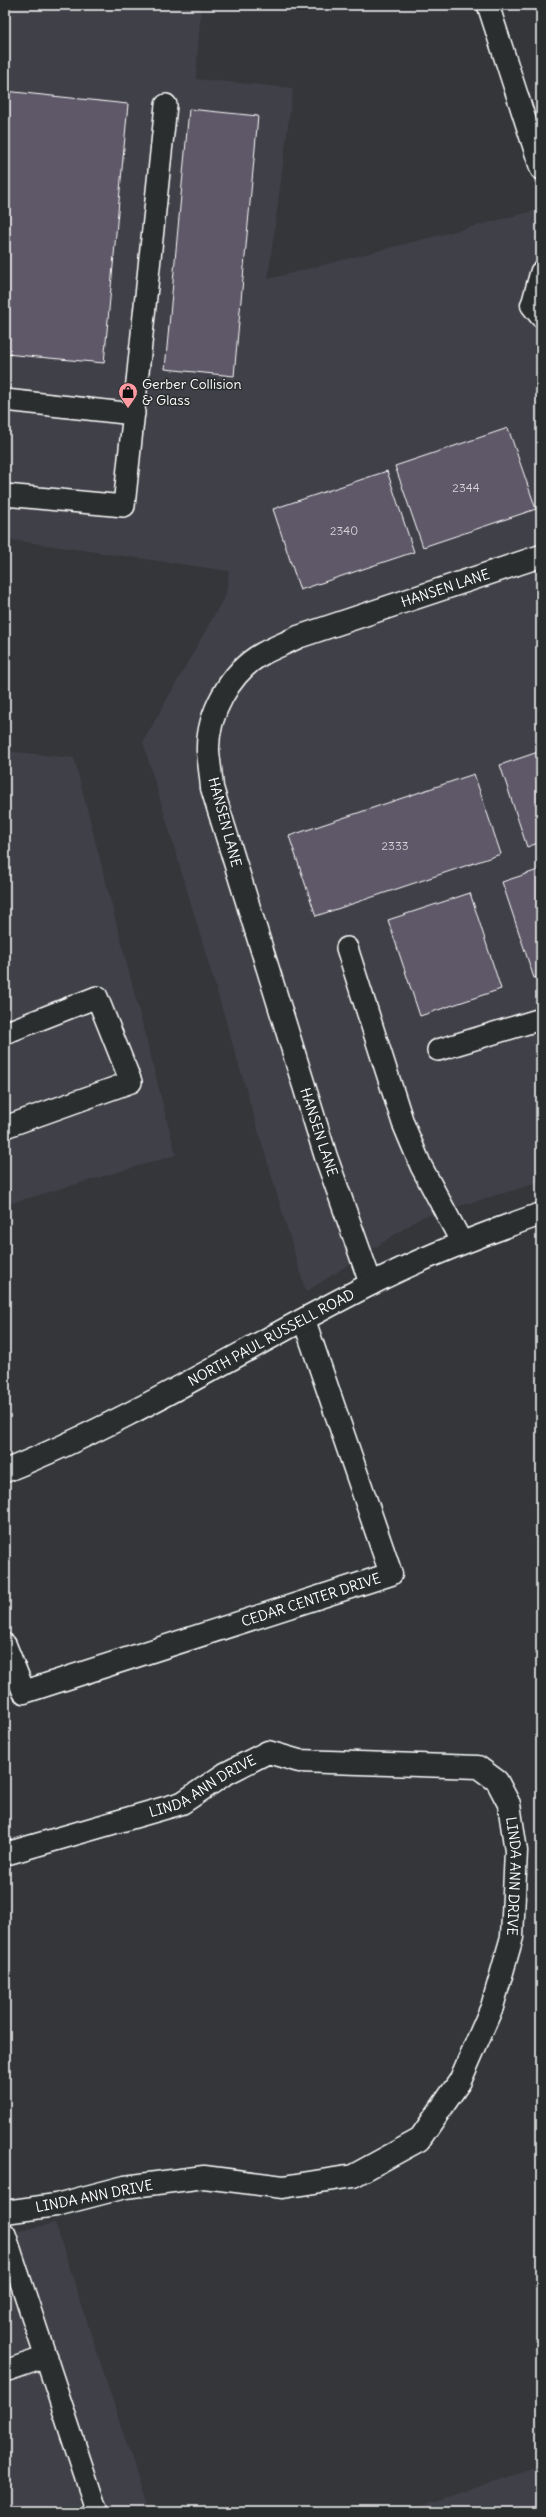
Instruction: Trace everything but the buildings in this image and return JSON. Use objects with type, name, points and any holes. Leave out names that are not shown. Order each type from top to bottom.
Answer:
[{"type":"street","name":"HANSEN LANE","points":[[371,1284],[326,1156],[212,788],[208,750],[212,722],[228,687],[244,668],[261,655],[298,638],[541,556]]},
{"type":"street","name":"NORTH PAUL RUSSELL ROAD","points":[[5,1471],[52,1452],[158,1401],[371,1284],[462,1243],[541,1214]]},
{"type":"street","name":"CEDAR CENTER DRIVE","points":[[5,1645],[24,1692],[391,1574],[304,1320]]},
{"type":"street","name":"LINDA ANN DRIVE","points":[[5,1854],[182,1803],[225,1774],[268,1752],[299,1761],[478,1767],[498,1781],[509,1804],[516,1850],[512,1937],[492,2007],[460,2082],[419,2140],[353,2176],[283,2188],[204,2177],[125,2187],[56,2205],[5,2212]]},
{"type":"lane","points":[[488,5],[541,169]]},
{"type":"lane","points":[[5,495],[124,506],[166,106]]},
{"type":"lane","points":[[537,310],[541,272]]},
{"type":"lane","points":[[5,400],[134,414]]},
{"type":"lane","points":[[347,948],[403,1123],[421,1166],[462,1243]]},
{"type":"lane","points":[[5,1034],[98,997],[131,1082],[5,1127]]},
{"type":"lane","points":[[438,1050],[541,1019]]},
{"type":"lane","points":[[5,2234],[96,2512]]},
{"type":"lane","points":[[5,2371],[46,2357]]},
{"type":"shaded area","points":[[5,5],[201,5],[196,79],[293,88],[268,279],[541,209],[541,1182],[422,1217],[306,1292],[143,742],[226,594],[229,571],[5,539]]},
{"type":"shaded area","points":[[5,751],[74,758],[176,1155],[5,1205]]},
{"type":"shaded area","points":[[55,2223],[149,2512],[5,2512],[5,2234]]},
{"type":"shaded area","points":[[541,2466],[541,2512],[404,2512]]},
{"type":"place","name":"Gerber Collision & Glass","points":[[128,409]]}]
